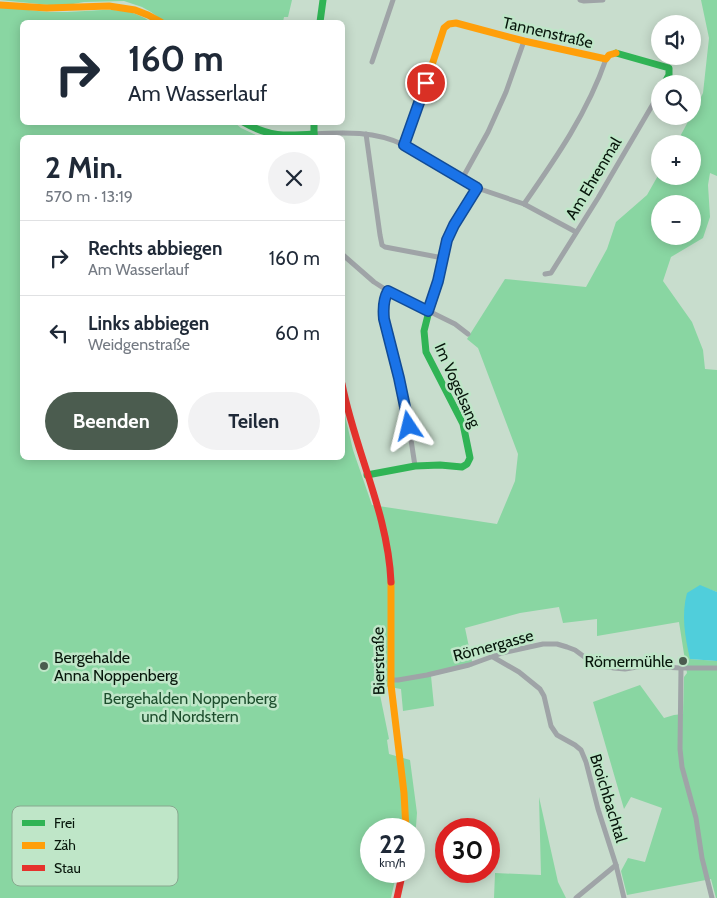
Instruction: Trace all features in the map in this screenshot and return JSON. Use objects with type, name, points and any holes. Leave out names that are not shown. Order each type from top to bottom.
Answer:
[{"type":"street","points":[[320,20],[323,0]]},
{"type":"street","points":[[372,62],[393,0]]},
{"type":"street","points":[[580,0],[603,0]]},
{"type":"street","points":[[0,5],[65,8],[106,2],[120,3],[143,10],[158,20]]},
{"type":"street","name":"Tannenstraße","points":[[404,145],[447,24],[456,23],[524,41],[606,59],[614,53],[665,66],[669,68],[669,75]]},
{"type":"street","points":[[462,179],[488,132],[506,92],[524,41]]},
{"type":"street","points":[[524,204],[560,152],[599,81],[606,59]]},
{"type":"street","name":"Am Ehrenmal","points":[[545,274],[550,273],[598,198],[651,107]]},
{"type":"street","points":[[247,125],[253,129],[273,135]]},
{"type":"street","points":[[324,135],[343,133],[366,134],[394,140],[477,188],[524,204],[576,232]]},
{"type":"street","points":[[366,134],[382,245],[443,258]]},
{"type":"street","name":"Im Vogelsang","points":[[415,466],[440,465],[462,467],[467,464],[470,458],[463,424],[426,352],[424,331],[447,240],[477,188]]},
{"type":"street","points":[[345,257],[374,282],[388,291],[454,324],[468,334]]},
{"type":"street","points":[[367,475],[415,466],[406,407],[384,319],[384,302],[388,291]]},
{"type":"street","name":"Bierstraße","points":[[345,398],[386,541],[391,571],[391,680],[403,780],[405,818]]},
{"type":"street","name":"Römergasse","points":[[391,680],[427,675],[544,644],[557,644],[575,650],[594,664],[625,670],[643,666],[717,668]]},
{"type":"street","name":"Broichbachtal","points":[[493,657],[519,672],[540,689],[544,696],[551,726],[557,735],[581,750],[616,865],[624,898]]},
{"type":"street","points":[[681,668],[680,749],[682,767],[696,818],[702,858],[712,898]]},
{"type":"street","points":[[576,898],[616,865]]},
{"type":"street","points":[[397,898],[400,883]]},
{"type":"green space","points":[[0,0],[292,0],[288,17],[284,17],[283,20],[162,20],[142,7],[124,1],[84,2],[62,6]]},
{"type":"green space","name":"Bergehalden Noppenberg und Nordstern","points":[[701,0],[717,0],[717,176],[710,173],[708,185],[710,217],[701,239],[701,195],[651,195],[651,245],[691,245],[671,257],[663,281],[692,322],[703,350],[705,369],[717,370],[717,592],[700,586],[690,659],[717,661],[717,898],[711,879],[627,895],[621,871],[628,858],[645,862],[662,808],[631,797],[624,809],[593,702],[640,685],[664,718],[683,714],[684,677],[687,673],[679,622],[597,636],[597,619],[563,623],[559,607],[520,613],[465,628],[473,666],[431,676],[434,706],[403,711],[401,689],[378,685],[389,739],[387,740],[389,754],[410,760],[417,813],[417,818],[360,818],[360,883],[394,883],[391,898],[0,898],[0,7],[50,12],[119,10],[148,20],[20,20],[20,125],[237,125],[256,135],[20,135],[20,460],[345,460],[345,416],[353,450],[372,505],[497,524],[515,481],[518,454],[478,348],[467,339],[505,279],[586,287],[607,249],[616,222],[647,195],[653,185],[701,185],[701,135],[681,135],[686,125],[701,125],[701,97],[709,38]]},
{"type":"green space","points":[[539,797],[558,882],[566,898],[494,898],[495,883],[500,883],[500,873],[541,875]]},
{"type":"water","points":[[700,585],[717,592],[717,661],[690,659],[684,626],[685,601],[687,593]]},
{"type":"traffic: fast","points":[[320,20],[323,0]]},
{"type":"traffic: fast","points":[[616,53],[669,68],[669,75]]},
{"type":"traffic: fast","points":[[248,125],[269,133],[294,135]]},
{"type":"traffic: fast","points":[[314,125],[314,135]]},
{"type":"traffic: fast","points":[[294,135],[314,134]]},
{"type":"traffic: fast","points":[[367,475],[415,466],[440,465],[462,467],[467,464],[470,458],[463,424],[426,352],[424,331],[431,303]]},
{"type":"traffic: slow","points":[[0,5],[47,8],[109,6],[135,10],[157,20]]},
{"type":"traffic: slow","points":[[404,145],[444,28],[449,24],[456,23],[524,41],[606,59],[609,55],[616,53]]},
{"type":"traffic: slow","points":[[431,303],[447,240],[453,225],[477,188]]},
{"type":"traffic: slow","points":[[391,582],[391,685],[405,818]]},
{"type":"traffic: jam","points":[[345,396],[384,531],[389,556],[391,582]]},
{"type":"traffic: jam","points":[[397,898],[400,883]]},
{"type":"place","name":"Römermühle","points":[[683,661]]},
{"type":"place","name":"Bergehalde Anna Noppenberg","points":[[44,666]]},
{"type":"route","points":[[409,426],[384,319],[385,297],[388,291],[428,311],[438,281],[447,240],[477,188],[404,145],[426,83]]}]
